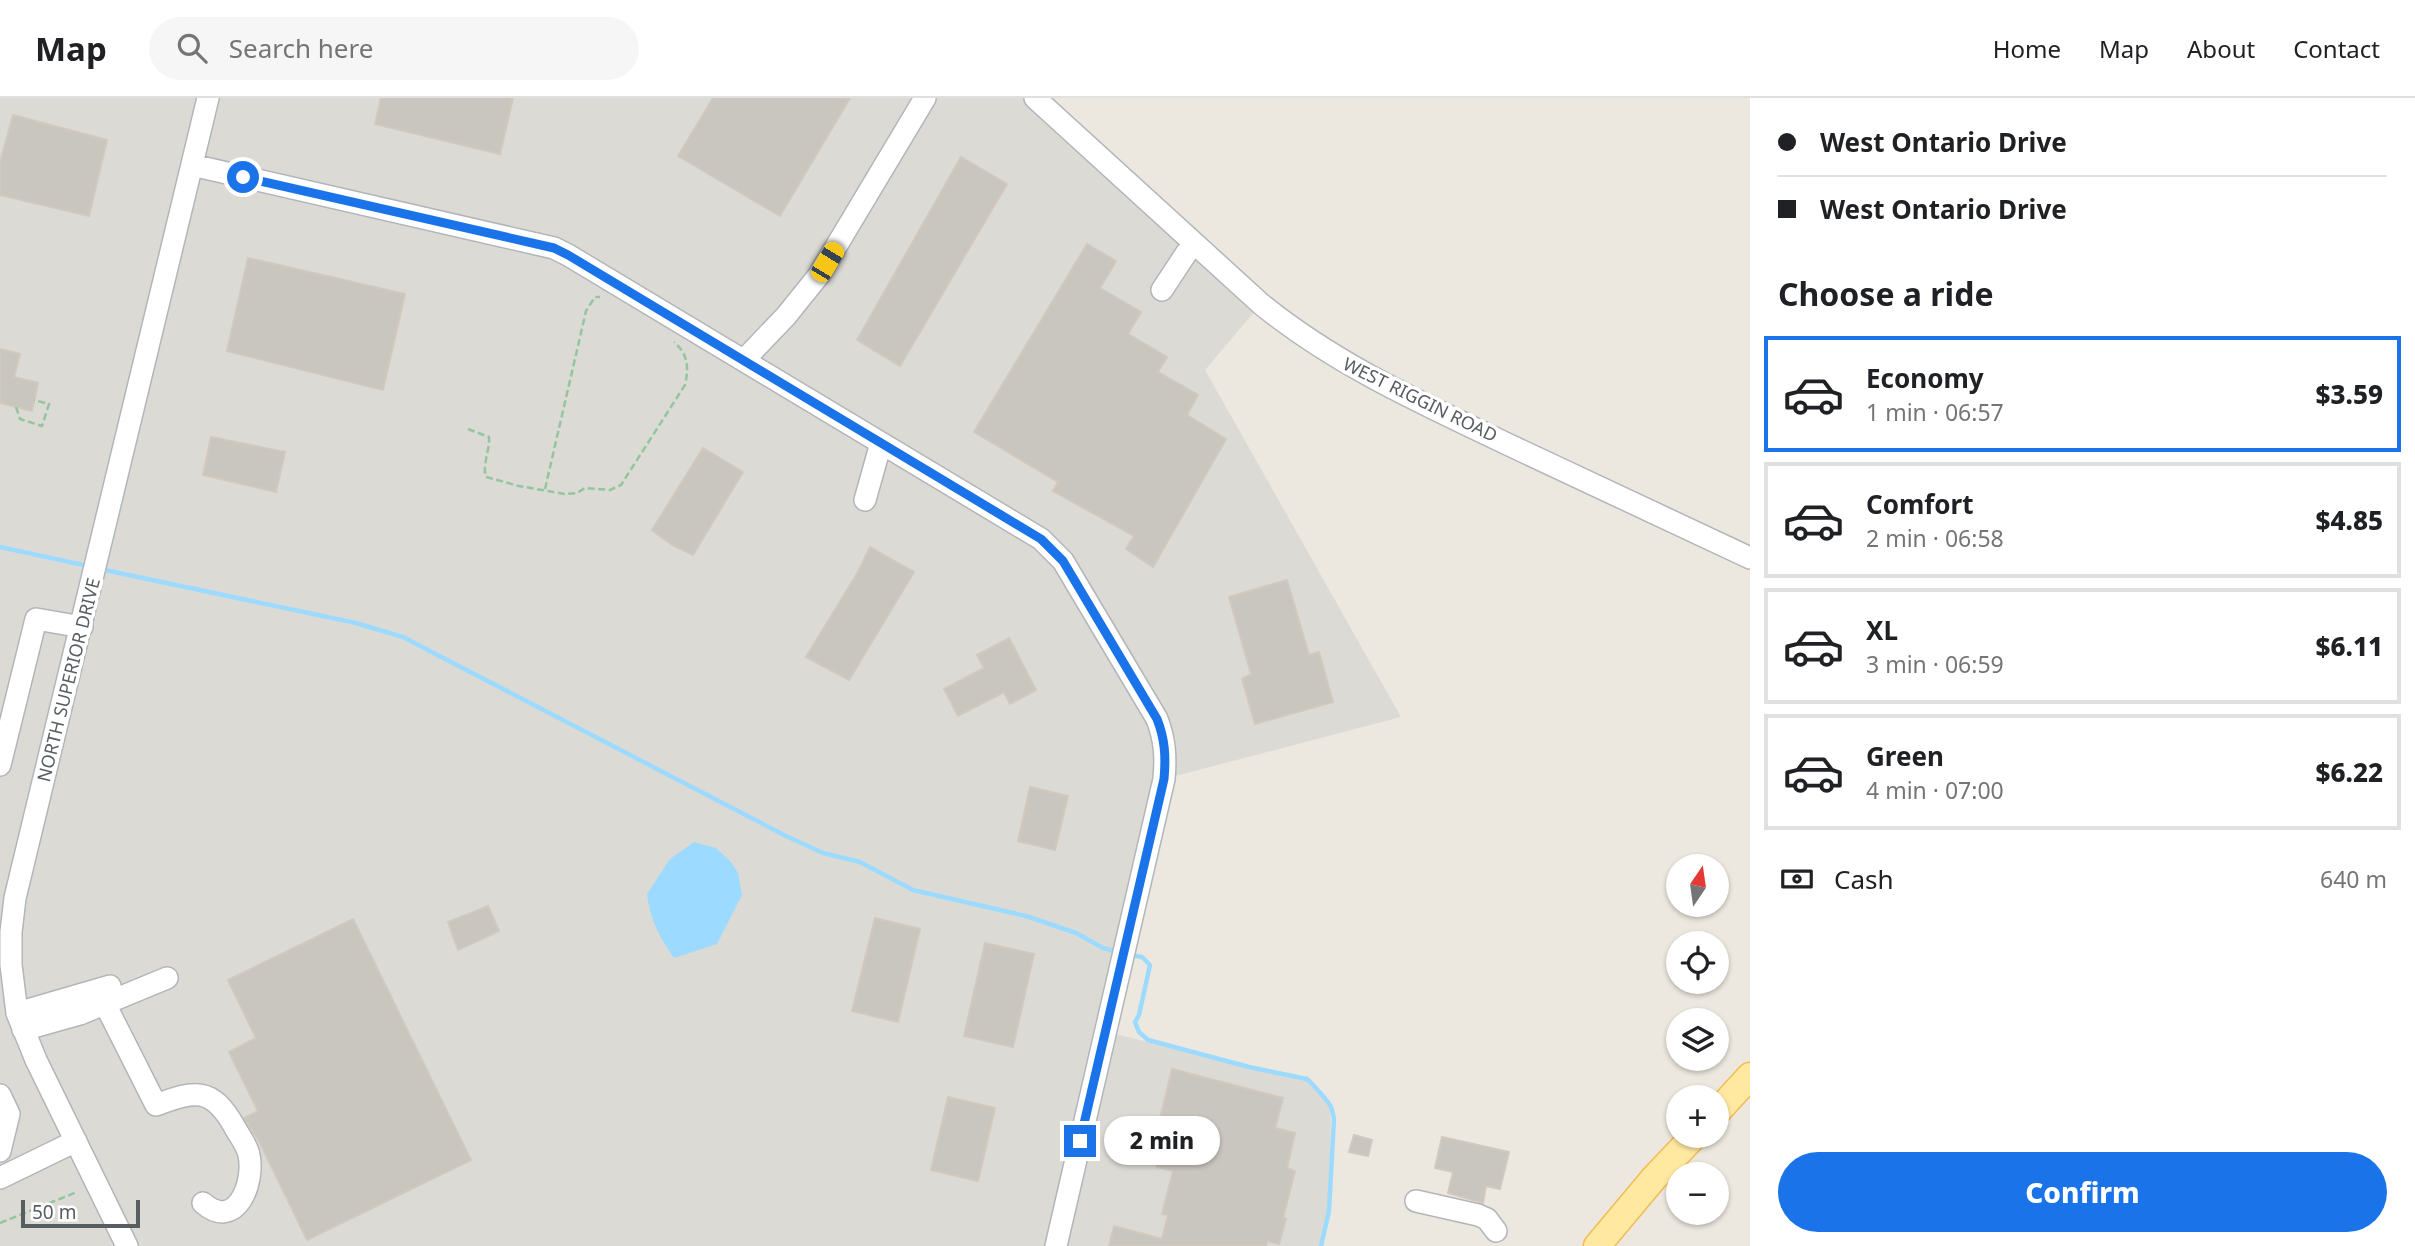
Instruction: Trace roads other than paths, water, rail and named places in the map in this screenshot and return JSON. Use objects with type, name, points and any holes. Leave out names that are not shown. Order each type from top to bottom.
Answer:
[{"type":"main road","points":[[1729,1099],[1750,1076]]},
{"type":"main road","points":[[1597,1246],[1683,1148]]},
{"type":"street","name":"NORTH SUPERIOR DRIVE","points":[[127,1246],[20,1022],[11,965],[11,932],[15,898],[208,98]]},
{"type":"street","points":[[744,360],[786,316],[819,275],[925,98]]},
{"type":"street","name":"WEST RIGGIN ROAD","points":[[1035,98],[1193,243],[1294,331],[1376,382],[1750,558]]},
{"type":"street","points":[[192,165],[554,248],[586,264],[1041,539],[1063,561],[1157,719],[1166,747],[1164,779],[1056,1246]]},
{"type":"street","points":[[1162,290],[1193,243]]},
{"type":"street","points":[[865,500],[881,443]]},
{"type":"street","points":[[0,765],[36,619],[82,627]]},
{"type":"street","points":[[20,1022],[101,997],[163,973]]},
{"type":"street","points":[[101,997],[156,1105],[180,1096],[211,1098],[223,1107],[248,1151],[250,1177],[241,1200],[230,1210],[221,1212],[213,1212],[203,1203]]},
{"type":"street","points":[[0,1095],[9,1114],[0,1151]]},
{"type":"street","points":[[0,1178],[76,1141]]},
{"type":"street","points":[[1416,1201],[1478,1215],[1487,1219],[1496,1231]]},
{"type":"water","points":[[694,842],[716,848],[731,862],[738,873],[742,895],[717,944],[674,958],[656,928],[647,894],[670,859]]},
{"type":"waterway","points":[[0,547],[88,566]]},
{"type":"waterway","points":[[100,569],[356,623],[403,637],[823,853],[860,862],[913,890],[1026,916],[1076,933],[1103,948],[1119,952]]},
{"type":"waterway","points":[[1131,955],[1142,957],[1150,965],[1135,1022],[1139,1032],[1148,1040],[1249,1067],[1307,1079],[1330,1104],[1334,1119],[1329,1211],[1321,1246]]}]
